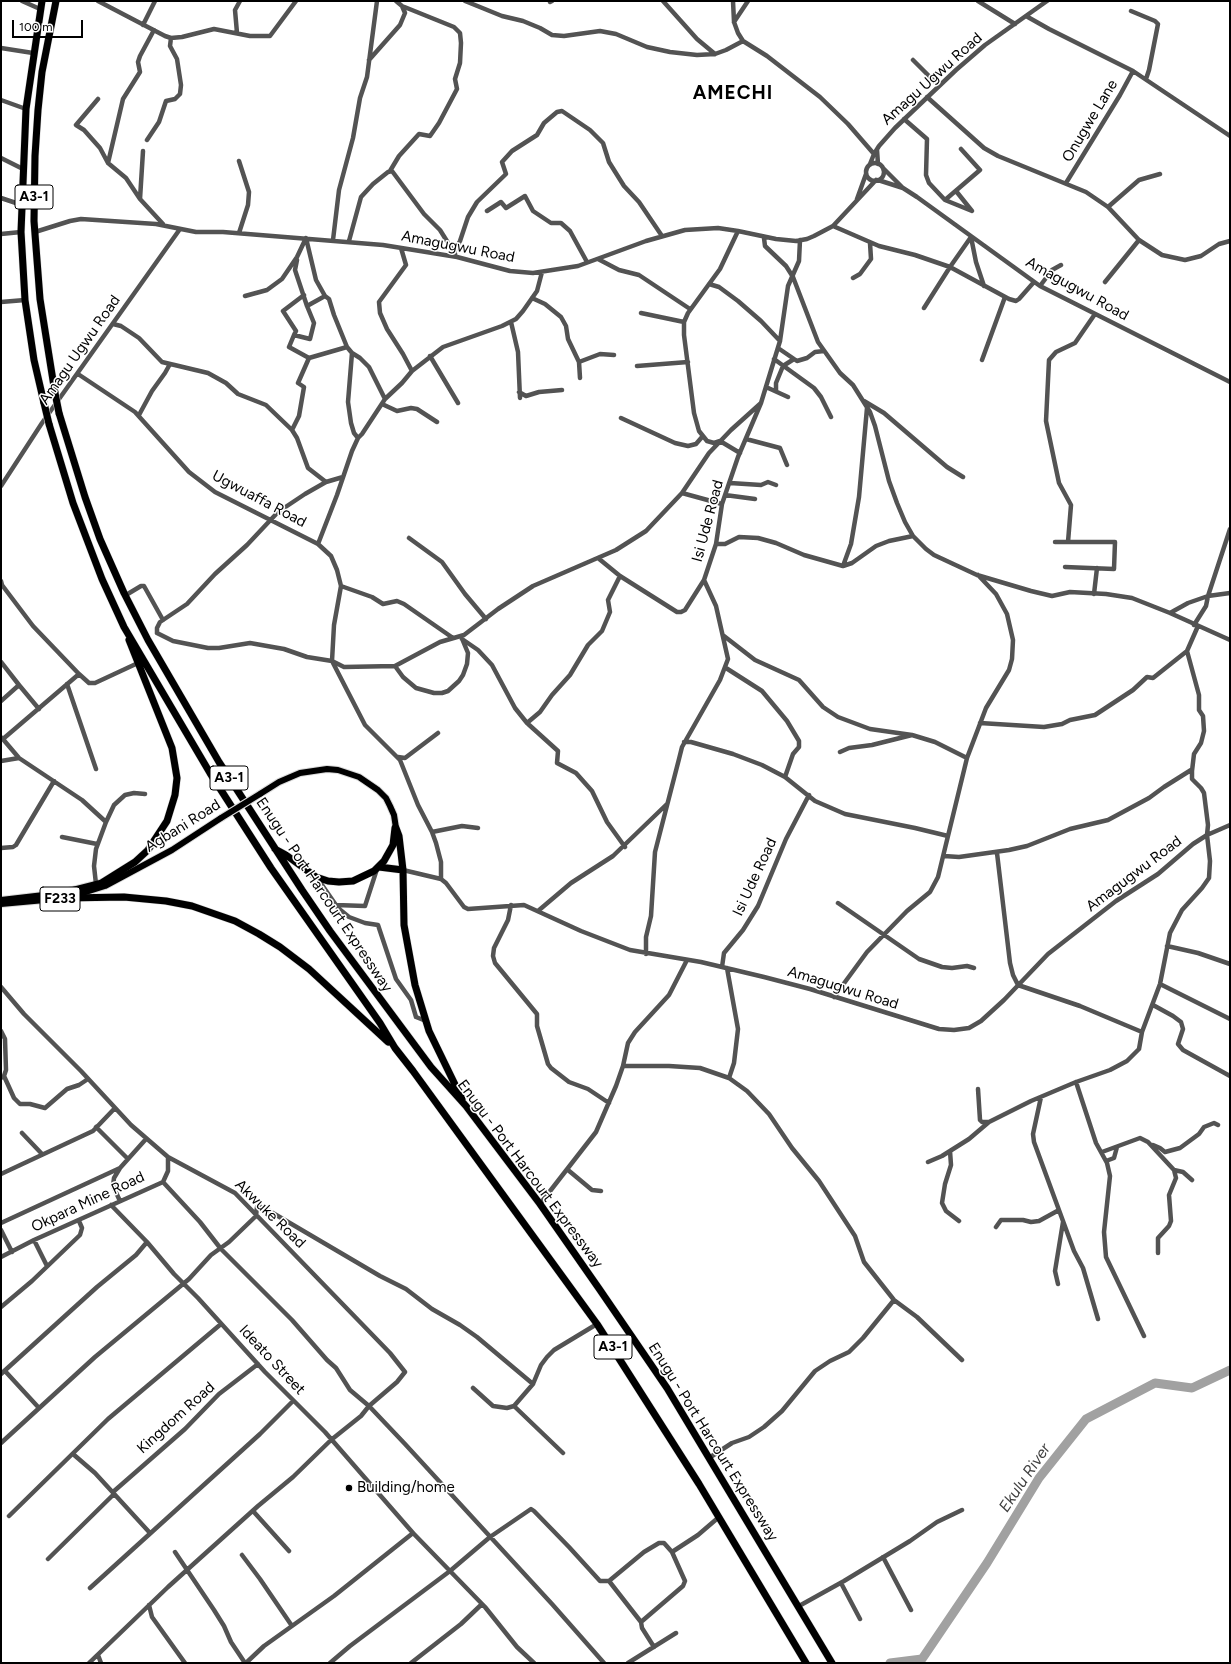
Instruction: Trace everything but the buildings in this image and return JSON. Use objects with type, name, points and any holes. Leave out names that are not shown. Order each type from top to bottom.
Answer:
[{"type":"highway","name":"Enugu - Port Harcourt Expressway","points":[[42,1],[33,53],[26,109],[21,232],[25,300],[34,360],[49,424],[65,479],[79,521],[102,579],[124,627],[210,772],[271,868],[380,1023],[394,1048],[418,1077],[597,1324],[718,1517],[806,1663]]},
{"type":"highway","name":"Enugu - Port Harcourt Expressway","points":[[56,1],[42,72],[35,156],[34,232],[40,299],[55,393],[84,497],[100,539],[126,595],[148,640],[219,762],[302,890],[361,974],[431,1068],[466,1106],[540,1204],[600,1290],[667,1388],[832,1663]]},
{"type":"highway","points":[[100,883],[135,862],[153,844],[167,821],[175,795],[177,778],[172,748],[124,627]]},
{"type":"highway","points":[[275,849],[286,854],[316,876],[328,881],[353,881],[378,868],[384,861],[392,845],[396,828]]},
{"type":"highway","points":[[396,828],[399,836],[403,870],[404,925],[415,985],[426,1021],[441,1057],[466,1106]]},
{"type":"highway","points":[[378,868],[403,870]]},
{"type":"highway","points":[[67,898],[124,897],[166,901],[192,906],[235,921],[280,947],[309,969],[394,1048]]},
{"type":"main road","name":"Agbani Road","points":[[1,904],[67,898],[97,889],[115,881],[172,850],[279,782],[300,773],[326,769],[359,777],[370,783],[386,798],[394,815],[396,828]]},
{"type":"main road","name":"Agbani Road","points":[[1,900],[61,892],[115,881]]},
{"type":"street","points":[[22,1],[40,9]]},
{"type":"street","points":[[98,1],[171,38],[182,37],[214,29],[250,36],[270,36],[296,1]]},
{"type":"street","points":[[143,25],[155,1]]},
{"type":"street","points":[[237,33],[235,10],[240,1]]},
{"type":"street","points":[[333,240],[339,190],[353,138],[360,98],[366,81],[377,1]]},
{"type":"street","points":[[349,241],[361,197],[372,184],[390,171],[399,156],[419,134],[430,136],[439,123],[457,89],[455,79],[460,63],[460,33],[454,27],[402,6],[396,1]]},
{"type":"street","points":[[466,1],[502,16],[523,21],[552,35],[564,36],[600,31],[616,34],[657,50],[697,55],[715,54],[743,41]]},
{"type":"street","points":[[662,1],[697,39],[715,54]]},
{"type":"street","points":[[733,1],[734,22],[743,41],[768,56],[820,97],[875,152],[878,164]]},
{"type":"street","points":[[734,22],[748,1]]},
{"type":"street","points":[[978,1],[1015,24]]},
{"type":"street","name":"Amagu Ugwu Road","points":[[870,164],[875,152],[883,141],[904,119],[970,57],[1047,1]]},
{"type":"street","points":[[369,60],[400,25],[404,13],[402,6]]},
{"type":"street","points":[[1131,11],[1155,21],[1158,24],[1146,79]]},
{"type":"street","points":[[1026,16],[1049,30],[1133,71],[1230,136]]},
{"type":"street","points":[[108,163],[123,99],[140,72],[139,59],[154,30]]},
{"type":"street","points":[[147,140],[159,122],[166,101],[175,99],[180,94],[181,85],[177,59],[170,46],[171,38]]},
{"type":"street","points":[[1,48],[33,53]]},
{"type":"street","points":[[913,60],[939,86]]},
{"type":"street","name":"Onugwe Lane","points":[[1066,183],[1133,71]]},
{"type":"street","points":[[927,97],[965,132],[991,152],[1086,192],[1108,207],[1139,240],[1162,255],[1183,260],[1202,256],[1219,244],[1230,241]]},
{"type":"street","points":[[98,99],[76,124],[84,130],[100,148],[108,163],[126,178],[140,199],[163,224]]},
{"type":"street","points":[[1,100],[26,109]]},
{"type":"street","points":[[454,252],[460,241],[468,217],[476,202],[506,174],[502,162],[512,151],[537,135],[544,123],[557,112],[562,111],[590,130],[603,143],[609,162],[620,180],[639,202],[662,236]]},
{"type":"street","points":[[904,119],[927,139],[926,175],[929,183],[945,200],[972,212],[956,191]]},
{"type":"street","points":[[945,200],[980,170],[961,149]]},
{"type":"street","points":[[140,199],[143,151]]},
{"type":"street","points":[[1,158],[23,169]]},
{"type":"street","points":[[239,161],[249,192],[248,205],[239,234]]},
{"type":"street","points":[[857,199],[870,164],[878,164],[903,188]]},
{"type":"street","points":[[877,180],[883,175],[882,167]]},
{"type":"street","points":[[390,171],[403,184],[424,214],[440,230],[457,257]]},
{"type":"street","points":[[866,174],[870,179],[903,188]]},
{"type":"street","points":[[1108,207],[1140,180],[1160,174]]},
{"type":"street","name":"Amagugwu Road","points":[[34,232],[81,219],[163,224],[196,232],[349,241],[457,257],[510,271],[542,272],[567,269],[662,236],[685,230],[708,228],[738,231],[764,238],[800,240],[814,236],[833,226],[857,199],[863,195],[877,180]]},
{"type":"street","name":"Amagugwu Road","points":[[903,188],[1040,286],[1230,382]]},
{"type":"street","points":[[487,211],[501,202],[506,208],[525,196],[533,211],[551,223],[562,224],[570,231],[587,262]]},
{"type":"street","points":[[1,198],[22,205]]},
{"type":"street","points":[[833,226],[884,248],[915,255],[950,267],[984,286],[1014,300],[1020,299],[1034,282]]},
{"type":"street","name":"Amagu Ugwu Road","points":[[1,486],[42,423],[180,229]]},
{"type":"street","points":[[738,231],[729,253],[709,284],[690,309],[684,322],[684,335],[694,413],[699,432],[707,441],[714,443],[720,441],[740,453]]},
{"type":"street","points":[[1,234],[21,232]]},
{"type":"street","points":[[924,308],[971,237]]},
{"type":"street","points":[[971,237],[976,262],[984,286]]},
{"type":"street","points":[[245,296],[267,290],[276,284],[286,274],[297,257],[306,238]]},
{"type":"street","points":[[306,238],[316,280],[325,296],[329,299],[334,316],[347,347],[369,367],[384,401],[397,411],[410,408],[417,409],[437,422]]},
{"type":"street","points":[[764,238],[765,246],[786,266],[793,277],[815,335],[824,351],[840,373],[853,385],[867,408],[875,426],[885,466],[905,522],[914,536],[934,555],[978,575],[1052,596],[1066,593],[1106,594],[1132,598],[1230,640]]},
{"type":"street","name":"Isi Ude Road","points":[[726,668],[728,655],[716,606],[704,580],[716,544],[722,504],[740,453],[761,403],[780,341],[788,286],[799,261],[800,240]]},
{"type":"street","points":[[1104,282],[1139,240]]},
{"type":"street","points":[[853,278],[860,274],[871,259],[870,243]]},
{"type":"street","points":[[402,248],[406,264],[379,302],[380,313],[387,329],[412,371]]},
{"type":"street","points":[[294,335],[310,339],[314,323],[295,270],[297,257]]},
{"type":"street","points":[[598,259],[619,270],[639,275],[690,309]]},
{"type":"street","points":[[1040,286],[1052,270],[1061,265]]},
{"type":"street","points":[[318,544],[343,477],[349,456],[358,438],[384,401],[412,371],[430,356],[450,343],[511,322],[519,316],[539,285],[542,272]]},
{"type":"street","points":[[709,284],[719,287],[738,301],[761,321],[780,341]]},
{"type":"street","points":[[304,295],[283,311],[296,331],[288,347],[309,358],[347,347]]},
{"type":"street","points":[[307,306],[325,296]]},
{"type":"street","points":[[982,360],[1006,297]]},
{"type":"street","points":[[532,298],[545,304],[561,317],[566,326],[568,339],[579,362],[580,378]]},
{"type":"street","points":[[1,302],[25,300]]},
{"type":"street","points":[[642,313],[684,322]]},
{"type":"street","points":[[1068,542],[1071,504],[1059,483],[1046,421],[1049,360],[1056,352],[1075,343],[1096,314]]},
{"type":"street","points":[[511,322],[518,352],[520,398]]},
{"type":"street","points":[[113,324],[121,326],[139,338],[162,362],[214,375],[238,394],[266,405],[292,430],[297,438],[308,468],[326,482]]},
{"type":"street","points":[[778,348],[797,361],[807,358],[815,352],[824,351]]},
{"type":"street","points":[[352,353],[348,402],[351,423],[354,433],[358,438]]},
{"type":"street","points":[[579,362],[600,354],[614,355]]},
{"type":"street","points":[[430,356],[458,404]]},
{"type":"street","points":[[292,430],[299,416],[304,387],[298,383],[309,358]]},
{"type":"street","points":[[774,359],[814,388],[821,397],[831,417]]},
{"type":"street","points":[[776,391],[776,383],[783,366],[794,359]]},
{"type":"street","points":[[637,366],[688,362]]},
{"type":"street","points":[[139,415],[152,391],[170,364]]},
{"type":"street","name":"Ugwuaffa Road","points":[[78,374],[139,415],[177,459],[194,476],[215,492],[318,544],[331,556],[337,570],[341,586],[336,613],[332,661]]},
{"type":"street","points":[[766,387],[788,397]]},
{"type":"street","points":[[519,392],[526,396],[540,392],[562,390]]},
{"type":"street","points":[[862,400],[884,413],[947,466],[963,477]]},
{"type":"street","points":[[461,638],[498,609],[533,586],[616,550],[646,531],[682,493],[708,453],[761,403]]},
{"type":"street","points":[[843,566],[851,544],[859,497],[867,408]]},
{"type":"street","points":[[621,418],[675,443],[688,446],[696,444],[702,436]]},
{"type":"street","points":[[746,439],[780,448],[787,465]]},
{"type":"street","points":[[707,441],[708,453]]},
{"type":"street","points":[[1,472],[7,476]]},
{"type":"street","points":[[148,640],[157,633],[157,628],[163,620],[173,615],[187,604],[282,508],[326,482],[343,477]]},
{"type":"street","points":[[730,483],[761,485],[768,482],[776,485]]},
{"type":"street","points":[[682,493],[722,504]]},
{"type":"street","points":[[725,495],[755,499]]},
{"type":"street","points":[[980,723],[1044,727],[1062,724],[1070,720],[1095,715],[1133,690],[1147,678],[1153,678],[1187,651],[1196,625],[1206,606],[1230,529]]},
{"type":"street","points":[[716,544],[725,544],[739,537],[758,538],[776,543],[804,555],[843,566],[852,563],[876,546],[890,541],[914,536]]},
{"type":"street","points":[[409,538],[442,562],[465,594],[486,619]]},
{"type":"street","points":[[1055,542],[1115,542],[1114,569],[1065,567]]},
{"type":"street","points":[[598,558],[620,576],[677,612],[685,610],[704,580]]},
{"type":"street","points":[[1094,594],[1097,568]]},
{"type":"street","points":[[834,997],[862,958],[884,934],[933,889],[938,878],[944,856],[967,758],[986,708],[1009,670],[1013,647],[1012,634],[1002,604],[996,594],[978,575]]},
{"type":"street","points":[[527,723],[540,712],[552,694],[570,676],[588,645],[602,631],[610,612],[608,600],[620,576]]},
{"type":"street","points":[[1,581],[2,585],[33,626],[89,683],[95,683],[138,663]]},
{"type":"street","points":[[126,595],[141,586],[144,586],[163,620]]},
{"type":"street","points":[[341,586],[372,597],[383,604],[397,602],[404,604],[453,638]]},
{"type":"street","points":[[1170,613],[1188,603],[1208,596],[1230,593]]},
{"type":"street","points":[[157,633],[165,639],[188,645],[219,648],[250,643],[284,650],[307,657],[332,661],[344,667],[395,666],[440,642],[453,638],[461,638],[478,650],[492,665],[515,708],[527,723],[558,751],[557,763],[576,773],[592,791],[607,822],[625,847]]},
{"type":"street","points":[[723,636],[755,660],[798,680],[823,707],[838,717],[870,729],[912,735],[935,742],[967,758]]},
{"type":"street","points":[[395,666],[402,677],[416,688],[434,693],[448,691],[459,682],[467,664],[468,653],[461,638]]},
{"type":"street","points":[[928,1162],[942,1156],[969,1139],[989,1122],[1041,1097],[1076,1082],[1110,1070],[1128,1061],[1139,1049],[1142,1032],[1160,984],[1170,932],[1182,910],[1202,888],[1208,878],[1210,861],[1204,793],[1192,779],[1194,754],[1201,743],[1204,731],[1203,716],[1199,710],[1199,695],[1187,651]]},
{"type":"street","points":[[332,661],[365,725],[398,757],[418,805],[432,832],[441,862],[441,879],[403,870]]},
{"type":"street","points":[[1,662],[39,709]]},
{"type":"street","points":[[646,954],[646,937],[651,916],[655,852],[679,759],[684,742],[726,668],[762,691],[786,721],[799,741],[800,745],[793,754],[785,777]]},
{"type":"street","points":[[79,674],[39,709],[2,738],[19,758],[82,800],[106,822]]},
{"type":"street","points":[[67,684],[96,769]]},
{"type":"street","points":[[1,701],[19,685]]},
{"type":"street","points":[[398,757],[405,758],[438,733]]},
{"type":"street","points":[[840,752],[849,748],[872,745],[912,735]]},
{"type":"street","points":[[684,742],[691,742],[733,754],[762,765],[785,777],[815,801],[845,814],[948,836]]},
{"type":"street","points":[[1,760],[19,758]]},
{"type":"street","points":[[944,856],[959,858],[997,853],[1027,846],[1070,829],[1108,820],[1150,798],[1169,783],[1192,771]]},
{"type":"street","points":[[1,848],[13,847],[16,845],[54,781]]},
{"type":"street","points":[[100,883],[94,866],[97,844],[114,805],[120,798],[134,793],[145,794]]},
{"type":"street","name":"Isi Ude Road","points":[[724,968],[724,953],[743,930],[758,906],[786,840],[809,795]]},
{"type":"street","points":[[538,911],[571,883],[625,847],[668,804]]},
{"type":"street","name":"Amagugwu Road","points":[[441,879],[446,883],[464,907],[468,909],[524,905],[581,931],[630,950],[687,960],[772,979],[939,1029],[954,1030],[969,1028],[978,1024],[1004,1000],[1048,954],[1116,901],[1158,874],[1193,844],[1207,835],[1230,825]]},
{"type":"street","points":[[432,832],[462,826],[478,828]]},
{"type":"street","points":[[62,837],[97,844]]},
{"type":"street","points":[[997,853],[1010,963],[1013,975],[1018,985],[1080,1006],[1142,1032]]},
{"type":"street","points":[[336,905],[365,906],[378,868]]},
{"type":"street","points":[[320,882],[336,905],[350,917],[364,923],[378,925],[396,979],[411,1000],[416,1017],[426,1021]]},
{"type":"street","points":[[838,903],[919,959],[935,965],[952,968],[969,966],[974,968]]},
{"type":"street","points":[[511,905],[508,920],[494,948],[493,956],[495,963],[537,1014],[537,1026],[548,1064],[551,1068],[569,1082],[588,1089],[609,1103]]},
{"type":"street","points":[[1167,946],[1198,953],[1230,964]]},
{"type":"street","points":[[540,1204],[568,1170],[593,1135],[609,1103],[623,1066],[627,1046],[631,1037],[669,995],[687,960]]},
{"type":"street","points":[[724,968],[738,1029],[734,1063],[729,1078]]},
{"type":"street","points":[[1160,984],[1230,1019]]},
{"type":"street","name":"Akwuke Road","points":[[1,987],[24,1014],[146,1139],[168,1157],[236,1193],[256,1216],[288,1246],[390,1353],[405,1372],[397,1382],[369,1406],[361,1416],[331,1440],[293,1477],[253,1510],[149,1605],[89,1663]]},
{"type":"street","points":[[1152,1005],[1181,1022],[1183,1029],[1179,1041],[1181,1049],[1230,1076]]},
{"type":"street","points":[[1,1031],[5,1039],[6,1070],[3,1077],[14,1098],[20,1104],[30,1104],[45,1108],[67,1089],[79,1085],[88,1078]]},
{"type":"street","points":[[623,1066],[694,1068],[707,1070],[729,1078],[750,1094],[769,1114],[792,1148],[819,1181],[855,1236],[864,1262],[894,1300],[917,1317],[962,1360]]},
{"type":"street","points":[[1076,1082],[1094,1137],[1106,1161],[1110,1176],[1104,1232],[1105,1252],[1109,1265],[1129,1302],[1144,1336]]},
{"type":"street","points":[[978,1089],[980,1120],[982,1122],[989,1122]]},
{"type":"street","points":[[1041,1097],[1033,1134],[1034,1142],[1058,1210],[1074,1251],[1083,1268],[1098,1319]]},
{"type":"street","points":[[1,1174],[93,1131],[115,1108]]},
{"type":"street","points":[[1102,1152],[1140,1138],[1166,1152],[1180,1148],[1199,1134],[1204,1127],[1214,1124],[1218,1125]]},
{"type":"street","points":[[96,1127],[128,1159]]},
{"type":"street","points":[[22,1133],[42,1154]]},
{"type":"street","points":[[120,1201],[113,1183],[120,1168],[146,1139]]},
{"type":"street","points":[[1151,1145],[1174,1170],[1176,1178],[1169,1195],[1171,1221],[1169,1226],[1158,1238],[1158,1253]]},
{"type":"street","points":[[1106,1161],[1114,1158],[1117,1147]]},
{"type":"street","points":[[950,1151],[951,1165],[945,1184],[942,1203],[946,1212],[959,1221]]},
{"type":"street","name":"Okpara Mine Road","points":[[1,1257],[34,1240],[163,1182],[168,1171],[168,1157]]},
{"type":"street","points":[[1,1223],[120,1168]]},
{"type":"street","points":[[568,1170],[592,1190],[601,1191]]},
{"type":"street","points":[[1174,1170],[1183,1172],[1192,1180]]},
{"type":"street","points":[[163,1182],[200,1222],[221,1249],[292,1320],[340,1373],[350,1390],[369,1406],[552,1604],[604,1663]]},
{"type":"street","name":"Ideato Street","points":[[111,1205],[147,1242],[182,1283],[331,1440],[413,1533],[482,1604],[517,1646],[534,1663]]},
{"type":"street","points":[[1,1443],[182,1283],[189,1279],[211,1255],[221,1249],[256,1216],[257,1207],[262,1206],[380,1276],[406,1289],[432,1309],[460,1325],[477,1337],[533,1384]]},
{"type":"street","points":[[996,1227],[1001,1220],[1023,1220],[1031,1222],[1039,1221],[1058,1210]]},
{"type":"street","points":[[1,1307],[80,1235],[82,1228],[79,1221]]},
{"type":"street","points":[[1058,1284],[1055,1271],[1063,1222]]},
{"type":"street","points":[[1,1230],[12,1252]]},
{"type":"street","points":[[34,1240],[47,1266]]},
{"type":"street","points":[[39,1408],[3,1372],[97,1287],[136,1255],[147,1242]]},
{"type":"street","points":[[709,1458],[732,1444],[749,1437],[782,1412],[815,1371],[830,1361],[849,1352],[863,1338],[894,1300]]},
{"type":"street","points":[[9,1516],[108,1419],[221,1324]]},
{"type":"street","points":[[473,1388],[493,1406],[507,1408],[514,1406],[533,1384],[541,1365],[554,1350],[597,1324]]},
{"type":"street","name":"Kingdom Road","points":[[48,1558],[114,1493],[186,1429],[219,1394],[258,1364]]},
{"type":"street","points":[[90,1588],[260,1434],[293,1401]]},
{"type":"street","points":[[514,1406],[563,1453]]},
{"type":"street","points":[[73,1454],[95,1473],[150,1533]]},
{"type":"street","points":[[330,1663],[350,1646],[450,1571],[490,1537],[531,1509],[569,1547],[600,1582],[609,1581],[644,1552],[659,1543],[664,1543],[672,1552],[685,1581],[683,1586],[641,1622]]},
{"type":"street","points":[[253,1510],[289,1551]]},
{"type":"street","points":[[799,1606],[841,1583],[910,1541],[937,1522],[962,1510]]},
{"type":"street","points":[[672,1552],[698,1535],[718,1517]]},
{"type":"street","points":[[174,1552],[214,1610],[231,1642],[246,1663],[264,1646],[334,1596],[413,1533]]},
{"type":"street","points":[[242,1555],[292,1626]]},
{"type":"street","points":[[883,1557],[910,1610]]},
{"type":"street","points":[[609,1581],[641,1622],[642,1628],[654,1647]]},
{"type":"street","points":[[841,1583],[860,1619]]},
{"type":"street","points":[[411,1663],[461,1624],[482,1604]]},
{"type":"street","points":[[149,1605],[152,1617],[185,1663]]},
{"type":"street","points":[[628,1663],[676,1633]]},
{"type":"street","points":[[98,1655],[101,1663]]},
{"type":"waterway","name":"Ekulu River","points":[[890,1663],[922,1659],[987,1563],[1039,1478],[1086,1419],[1155,1383],[1192,1388],[1230,1370]]},
{"type":"place","name":"Building/home","points":[[349,1488]]},
{"type":"district","name":"AMECHI","points":[[733,93]]}]
